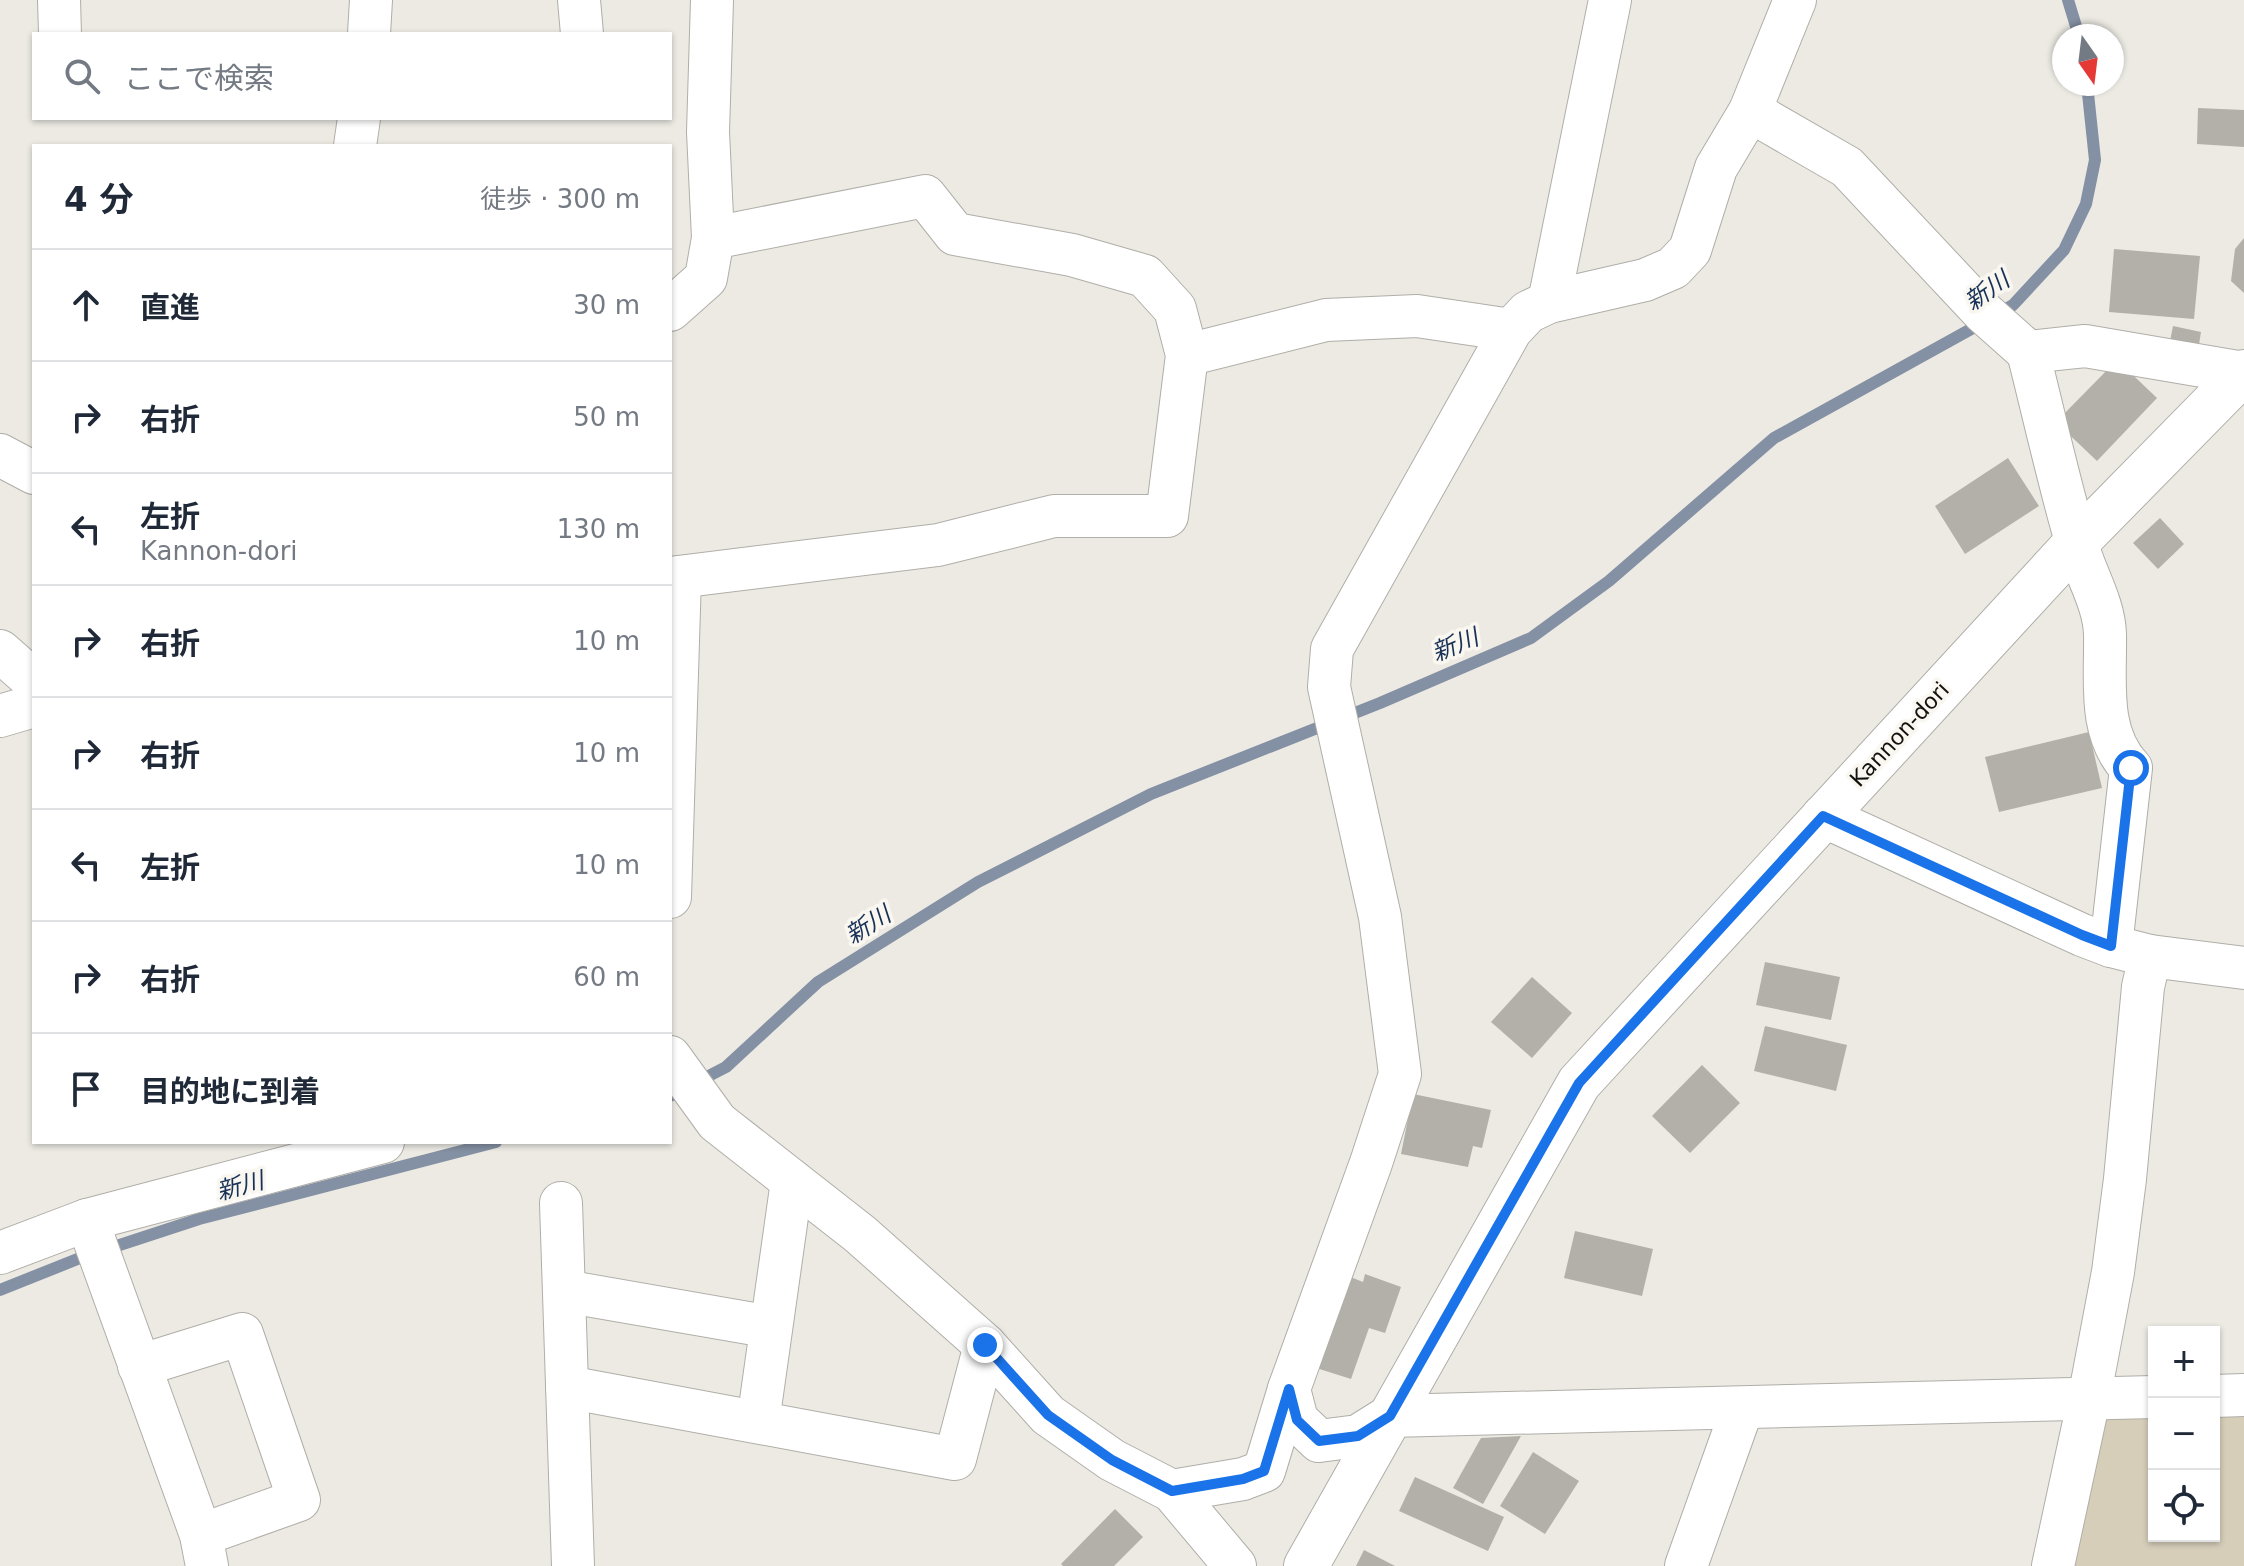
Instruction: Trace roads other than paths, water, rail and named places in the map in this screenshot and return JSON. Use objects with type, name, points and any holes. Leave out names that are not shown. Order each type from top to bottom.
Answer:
[{"type":"street","points":[[59,0],[60,32]]},
{"type":"street","points":[[369,32],[371,0]]},
{"type":"street","points":[[579,0],[582,32]]},
{"type":"street","points":[[672,308],[706,278],[713,238],[708,132],[712,0]]},
{"type":"street","points":[[1549,302],[1610,0]]},
{"type":"street","points":[[1172,1491],[1243,1479],[1264,1471],[1289,1389],[1400,1074],[1380,917],[1329,687],[1332,649],[1511,330],[1528,312],[1549,302],[1645,280],[1673,268],[1690,250],[1716,168],[1750,111],[1795,0]]},
{"type":"street","points":[[1750,111],[1847,167],[1983,312],[2025,350],[2076,543],[2103,617],[2105,702],[2114,744],[2131,768],[2130,951],[2143,987],[2113,1272],[2053,1566]]},
{"type":"street","points":[[355,144],[359,120]]},
{"type":"street","points":[[672,769],[675,578],[938,545],[1054,516],[1167,516],[1187,355],[1175,309],[1145,276],[1072,255],[955,234],[925,196],[713,238]]},
{"type":"street","points":[[1187,355],[1326,320],[1417,316],[1511,330]]},
{"type":"street","points":[[2025,350],[2085,346],[2244,373]]},
{"type":"street","name":"Kannon-dori","points":[[1306,1566],[1579,1083],[2076,543],[2244,373]]},
{"type":"street","points":[[0,455],[32,472]]},
{"type":"street","points":[[0,651],[32,679]]},
{"type":"street","points":[[0,716],[32,707]]},
{"type":"street","points":[[1823,816],[2082,935],[2130,951],[2244,968]]},
{"type":"street","points":[[672,1060],[717,1122],[860,1234],[985,1345],[1048,1415],[1112,1460],[1172,1491],[1235,1566]]},
{"type":"street","points":[[0,1253],[87,1220],[305,1152],[367,1144]]},
{"type":"street","points":[[758,1422],[792,1181]]},
{"type":"street","points":[[561,1203],[573,1566]]},
{"type":"street","points":[[87,1220],[204,1551],[299,1500],[242,1334],[139,1366]]},
{"type":"street","points":[[564,1291],[771,1327]]},
{"type":"street","points":[[567,1387],[955,1459],[985,1345]]},
{"type":"street","points":[[1289,1389],[1297,1420],[1319,1441],[1358,1436],[1390,1416],[2148,1397]]},
{"type":"street","points":[[2220,1396],[2244,1395]]},
{"type":"street","points":[[1686,1566],[1742,1409]]},
{"type":"waterway","name":"新川","points":[[2068,0],[2075,24]]},
{"type":"waterway","name":"新川","points":[[1998,314],[2013,305],[2064,250],[2086,204],[2095,160],[2088,96]]},
{"type":"waterway","name":"新川","points":[[672,1095],[726,1067],[818,982],[978,882],[1151,794],[1380,703],[1531,638],[1609,581],[1774,438],[1982,323]]},
{"type":"waterway","name":"新川","points":[[0,1290],[80,1258],[199,1219],[488,1144]]}]
